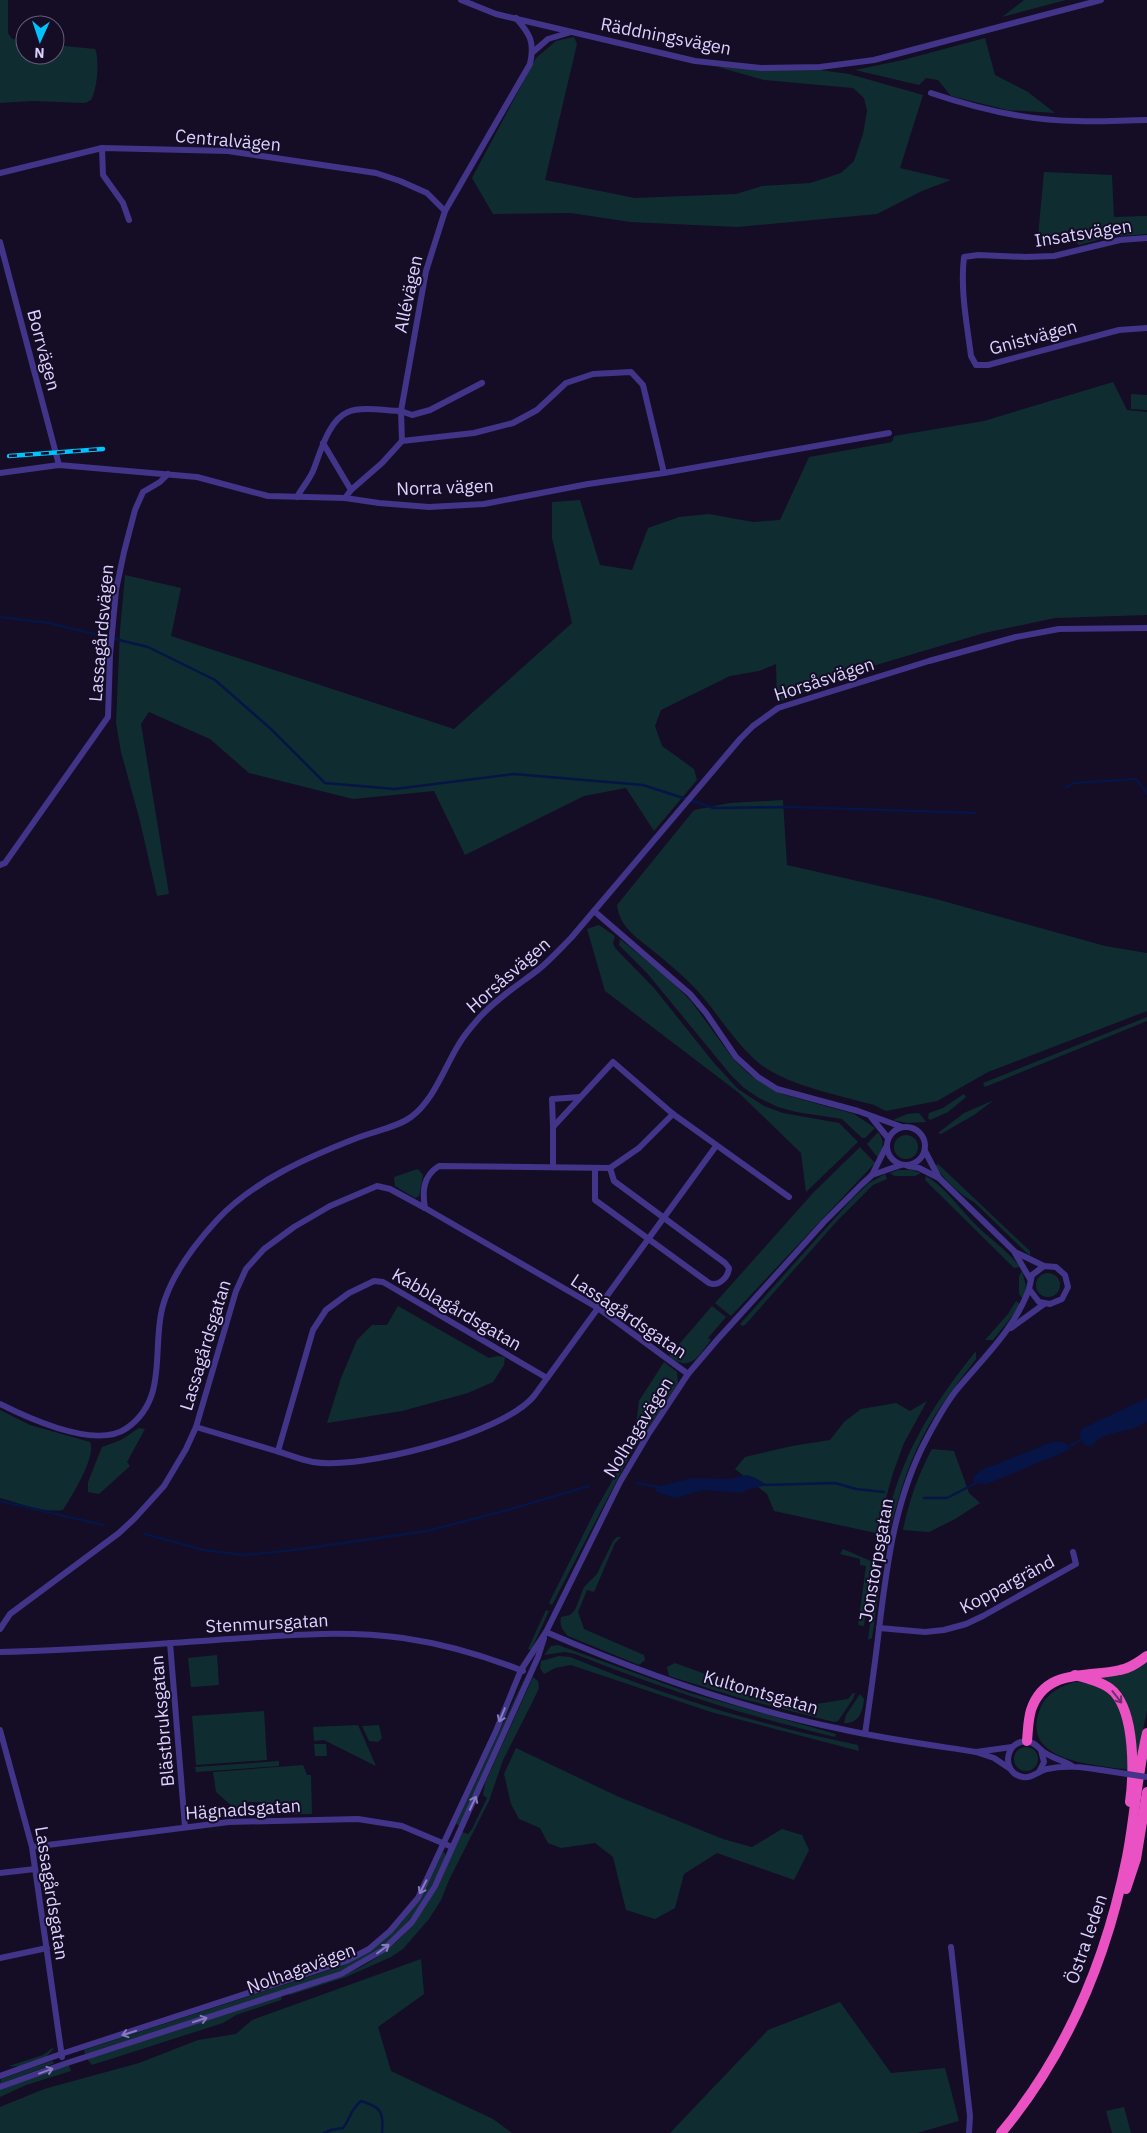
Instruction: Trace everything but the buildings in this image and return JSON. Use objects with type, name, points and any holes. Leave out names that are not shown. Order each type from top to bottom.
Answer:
[{"type":"highway","points":[[1027,1741],[1030,1712],[1042,1690],[1075,1675],[1118,1671],[1132,1666],[1147,1656]]},
{"type":"highway","points":[[1075,1675],[1098,1682],[1113,1692],[1122,1705],[1129,1727],[1131,1797],[1122,1856],[1123,1888]]},
{"type":"highway","name":"Östra leden","points":[[1001,2133],[1038,2083],[1067,2033],[1091,1982],[1123,1888],[1147,1733]]},
{"type":"highway","name":"Östra leden","points":[[1009,2133],[1044,2085],[1073,2036],[1108,1952],[1123,1888],[1147,1765]]},
{"type":"highway","points":[[1123,1888],[1136,1859],[1147,1792]]},
{"type":"street","name":"Räddningsvägen","points":[[461,0],[496,14],[695,61],[760,68],[820,67],[874,60],[1101,0]]},
{"type":"street","points":[[515,18],[530,34],[533,52]]},
{"type":"street","points":[[533,52],[548,39],[572,32]]},
{"type":"street","name":"Allévägen","points":[[402,441],[402,411],[426,271],[445,210],[530,64],[533,52]]},
{"type":"street","points":[[931,93],[997,112],[1042,119],[1077,122],[1147,120]]},
{"type":"street","points":[[102,148],[103,175],[123,203],[129,220]]},
{"type":"street","name":"Centralvägen","points":[[0,173],[102,148],[228,152],[376,173],[427,193],[445,210]]},
{"type":"street","name":"Insatsvägen","points":[[964,257],[978,255],[1054,256],[1120,240],[1147,238]]},
{"type":"street","name":"Borrvägen","points":[[0,242],[59,465]]},
{"type":"street","name":"Gnistvägen","points":[[964,257],[964,293],[971,356],[976,365],[988,365],[1119,330],[1147,328]]},
{"type":"street","points":[[345,498],[402,441],[474,433],[513,423],[537,410],[566,384],[593,374],[631,372],[643,384],[664,472]]},
{"type":"street","points":[[297,497],[312,472],[323,442],[338,419],[346,413],[366,410],[402,411],[412,415],[430,410],[482,383]]},
{"type":"street","name":"Norra vägen","points":[[0,473],[59,465],[168,474],[214,480],[268,496],[345,498],[379,503],[429,506],[484,504],[588,484],[889,433]]},
{"type":"street","points":[[323,442],[351,490]]},
{"type":"street","name":"Lassagårdsvägen","points":[[0,865],[5,863],[108,717],[110,655],[116,590],[124,552],[135,510],[143,492],[160,482],[168,474]]},
{"type":"street","name":"Horsåsvägen","points":[[0,1404],[47,1424],[96,1436],[119,1433],[133,1423],[146,1408],[154,1391],[160,1323],[167,1293],[192,1252],[217,1220],[233,1204],[284,1171],[314,1156],[405,1121],[412,1116],[424,1105],[460,1042],[481,1016],[549,960],[571,938],[740,739],[753,726],[778,708],[929,661],[1016,637],[1059,629],[1147,628]]},
{"type":"street","points":[[594,910],[690,994],[706,1013],[736,1058],[758,1077],[778,1089],[858,1111],[902,1127],[913,1128],[922,1134],[925,1140],[925,1151],[920,1161],[904,1166],[890,1157],[887,1142],[871,1117]]},
{"type":"street","points":[[553,1127],[613,1062],[673,1114],[789,1197]]},
{"type":"street","points":[[552,1167],[552,1099],[580,1097]]},
{"type":"street","points":[[425,1208],[423,1198],[425,1182],[429,1172],[439,1166],[610,1168],[639,1148],[673,1114]]},
{"type":"street","points":[[887,1142],[892,1133],[902,1127]]},
{"type":"street","name":"Nolhagavägen","points":[[0,2076],[61,2054],[346,1961],[369,1949],[390,1931],[418,1898],[496,1731],[521,1670],[546,1632],[620,1482],[649,1433],[688,1374],[716,1340],[824,1222],[872,1174],[884,1154],[887,1142]]},
{"type":"street","points":[[196,1427],[312,1462],[333,1464],[402,1453],[442,1442],[510,1416],[530,1400],[547,1378],[716,1146]]},
{"type":"street","name":"Jonstorpsgatan","points":[[925,1151],[939,1178]]},
{"type":"street","name":"Nolhagavägen","points":[[872,1174],[904,1166]]},
{"type":"street","name":"Jonstorpsgatan","points":[[865,1734],[890,1549],[902,1497],[914,1464],[937,1420],[957,1389],[1006,1332],[1024,1304],[1030,1279],[1015,1252],[939,1178],[919,1168],[904,1166]]},
{"type":"street","points":[[595,1168],[596,1200],[709,1283],[719,1284],[728,1272],[729,1268],[725,1263],[614,1181],[610,1168]]},
{"type":"street","name":"Lassagårdsgatan","points":[[0,1629],[10,1614],[103,1545],[135,1518],[159,1492],[175,1469],[196,1427],[236,1291],[246,1269],[264,1249],[294,1226],[330,1206],[377,1186],[390,1189],[425,1208],[598,1308],[688,1374]]},
{"type":"street","name":"Jonstorpsgatan","points":[[1006,1332],[1032,1311],[1044,1304],[1057,1302],[1062,1299],[1068,1287],[1067,1280],[1061,1270],[1044,1266],[1015,1252]]},
{"type":"street","points":[[1030,1279],[1035,1271],[1044,1266]]},
{"type":"street","name":"Kabblagårdsgatan","points":[[278,1451],[313,1330],[326,1310],[348,1293],[374,1281],[383,1282],[547,1378]]},
{"type":"street","points":[[1029,1289],[1034,1298],[1044,1304]]},
{"type":"street","name":"Koppargränd","points":[[879,1628],[925,1632],[944,1630],[966,1624],[1076,1564],[1073,1552]]},
{"type":"street","name":"Nolhagavägen","points":[[0,2087],[64,2064],[340,1974],[369,1959],[395,1939],[412,1922],[435,1886],[538,1657],[546,1632]]},
{"type":"street","name":"Kultomtsgatan","points":[[546,1632],[621,1664],[686,1687],[770,1712],[865,1734],[976,1752],[994,1758],[1010,1768]]},
{"type":"street","name":"Stenmursgatan","points":[[0,1652],[88,1650],[300,1635],[350,1635],[403,1638],[455,1648],[530,1674]]},
{"type":"street","name":"Blästbruksgatan","points":[[170,1643],[185,1827]]},
{"type":"street","name":"Lassagårdsgatan","points":[[0,1730],[32,1847],[61,2054],[64,2064]]},
{"type":"street","points":[[1072,1766],[1027,1741],[1012,1747],[1008,1757],[1013,1773],[1023,1777],[1072,1766],[1147,1777]]},
{"type":"street","name":"Kultomtsgatan","points":[[976,1752],[1012,1747]]},
{"type":"street","points":[[1039,1772],[1044,1762],[1042,1750]]},
{"type":"street","name":"Hägnadsgatan","points":[[32,1847],[229,1822],[358,1819],[402,1826],[452,1847]]},
{"type":"street","points":[[0,1873],[35,1869]]},
{"type":"street","points":[[951,1947],[970,2116],[969,2133]]},
{"type":"street","points":[[0,1958],[47,1948]]},
{"type":"green space","points":[[0,0],[8,0],[8,33],[12,39],[15,39],[15,65],[65,65],[65,46],[95,49],[97,54],[97,75],[95,90],[91,100],[85,103],[32,101],[0,103]]},
{"type":"green space","points":[[1024,0],[1066,0],[1002,17]]},
{"type":"green space","points":[[574,37],[577,44],[545,180],[635,198],[736,194],[762,186],[810,183],[841,173],[854,161],[863,134],[867,111],[864,98],[853,88],[764,80],[718,67],[820,70],[849,74],[923,95],[900,168],[951,180],[922,191],[877,214],[738,227],[630,222],[571,213],[493,214],[472,178],[536,58],[556,41]]},
{"type":"green space","points":[[985,38],[995,75],[1028,92],[1055,113],[1007,110],[951,96],[938,80],[926,78],[919,85],[855,70],[903,60]]},
{"type":"green space","points":[[1044,172],[1112,175],[1114,217],[1147,216],[1147,234],[1108,237],[1079,245],[1074,240],[1037,247]]},
{"type":"green space","points":[[1113,382],[1127,410],[1147,412],[1147,615],[1055,618],[984,633],[829,679],[826,686],[777,702],[776,664],[759,671],[730,676],[661,710],[655,726],[662,746],[694,769],[697,780],[654,831],[626,788],[584,796],[465,855],[434,791],[353,799],[249,773],[210,739],[149,712],[141,724],[169,894],[157,896],[140,821],[121,752],[116,723],[120,631],[125,575],[181,588],[171,636],[454,729],[572,623],[552,538],[552,502],[580,500],[600,565],[632,570],[648,528],[679,517],[709,514],[753,522],[780,520],[809,457],[892,442],[894,436],[984,421]]},
{"type":"green space","points":[[1131,394],[1147,395],[1147,410],[1131,409]]},
{"type":"green space","points":[[783,800],[787,865],[932,898],[1105,946],[1147,953],[1147,1011],[988,1072],[937,1101],[886,1111],[874,1105],[800,1084],[772,1072],[744,1049],[690,983],[627,929],[618,912],[617,905],[694,810],[730,803]]},
{"type":"green space","points":[[599,925],[615,936],[613,943],[615,948],[654,988],[714,1063],[738,1089],[764,1106],[783,1113],[839,1123],[858,1142],[806,1192],[801,1153],[739,1093],[605,991],[587,929]]},
{"type":"green space","points":[[620,939],[669,979],[691,1001],[734,1060],[750,1075],[782,1094],[854,1114],[875,1128],[865,1138],[862,1138],[842,1119],[796,1112],[778,1107],[744,1088],[730,1074],[647,973],[619,945]]},
{"type":"green space","points":[[1147,1017],[1147,1021],[985,1087],[983,1083]]},
{"type":"green space","points":[[964,1094],[966,1097],[948,1112],[930,1120],[928,1118],[929,1113],[943,1108]]},
{"type":"green space","points":[[994,1100],[974,1115],[941,1134],[938,1133],[964,1113]]},
{"type":"green space","points":[[919,1113],[926,1122],[907,1123],[893,1120],[907,1114]]},
{"type":"green space","points":[[878,1132],[882,1138],[882,1145],[878,1158],[867,1144]]},
{"type":"green space","points":[[906,1135],[914,1139],[918,1147],[914,1155],[906,1159],[898,1155],[894,1147],[898,1139]]},
{"type":"green space","points":[[860,1147],[875,1163],[731,1316],[715,1303],[813,1193]]},
{"type":"green space","points":[[938,1164],[1030,1251],[1030,1256],[974,1202],[948,1181],[935,1166]]},
{"type":"green space","points":[[418,1169],[423,1175],[419,1196],[415,1198],[395,1186],[394,1177]]},
{"type":"green space","points":[[898,1170],[911,1170],[921,1173],[915,1176],[894,1176],[890,1173]]},
{"type":"green space","points":[[885,1174],[887,1179],[873,1185],[838,1220],[745,1325],[742,1326],[740,1324],[852,1199],[869,1183]]},
{"type":"green space","points":[[926,1176],[946,1192],[975,1224],[1010,1255],[1020,1267],[1014,1268],[925,1180]]},
{"type":"green space","points":[[1022,1271],[1026,1286],[1023,1299],[1019,1294],[1019,1276]]},
{"type":"green space","points":[[1048,1273],[1056,1277],[1060,1285],[1056,1293],[1048,1297],[1040,1293],[1036,1285],[1040,1277]]},
{"type":"green space","points":[[1016,1301],[1021,1305],[993,1340],[985,1340],[1008,1314]]},
{"type":"green space","points":[[398,1306],[489,1358],[505,1357],[504,1365],[493,1382],[468,1393],[402,1411],[327,1423],[341,1378],[357,1340],[372,1325],[387,1325]]},
{"type":"green space","points":[[712,1306],[726,1317],[708,1338],[711,1340],[702,1352],[693,1361],[688,1363],[677,1361],[669,1356]]},
{"type":"green space","points":[[976,1351],[976,1359],[940,1408],[915,1453],[904,1481],[887,1541],[881,1545],[895,1489],[915,1442],[941,1397]]},
{"type":"green space","points":[[664,1362],[677,1372],[678,1383],[629,1457],[552,1605],[549,1603],[595,1511],[628,1453],[635,1434],[639,1401]]},
{"type":"green space","points":[[927,1401],[904,1443],[893,1473],[876,1533],[774,1511],[767,1494],[735,1469],[745,1457],[792,1446],[830,1440],[844,1422],[861,1409],[896,1403],[910,1411]]},
{"type":"green space","points":[[0,1410],[30,1425],[90,1442],[90,1457],[87,1466],[63,1510],[39,1509],[0,1498]]},
{"type":"green space","points":[[139,1428],[145,1429],[127,1462],[130,1466],[99,1494],[88,1492],[88,1482],[102,1447],[121,1440]]},
{"type":"green space","points":[[932,1449],[954,1451],[969,1493],[980,1503],[955,1519],[929,1532],[903,1530],[915,1488]]},
{"type":"green space","points":[[617,1537],[621,1537],[615,1543],[594,1592],[587,1590],[578,1612],[584,1629],[644,1655],[645,1660],[639,1665],[568,1636],[561,1625],[561,1617],[570,1615],[575,1610],[584,1587],[597,1574],[613,1541]]},
{"type":"green space","points":[[843,1549],[873,1562],[864,1626],[858,1625],[866,1566],[860,1565],[860,1559],[840,1554]]},
{"type":"green space","points":[[877,1568],[881,1577],[872,1638],[868,1640]]},
{"type":"green space","points":[[546,1610],[549,1611],[531,1650],[528,1649]]},
{"type":"green space","points":[[558,1645],[690,1693],[836,1734],[835,1737],[736,1710],[671,1690],[575,1654],[565,1652],[544,1655],[551,1646]]},
{"type":"green space","points":[[217,1655],[219,1685],[191,1687],[188,1658]]},
{"type":"green space","points":[[559,1656],[570,1657],[640,1684],[712,1708],[784,1728],[858,1745],[859,1751],[711,1712],[571,1665],[555,1668],[544,1674],[540,1668],[541,1661]]},
{"type":"green space","points":[[1147,1660],[1147,1710],[1137,1760],[1128,1707],[1116,1690],[1100,1677]]},
{"type":"green space","points":[[675,1663],[744,1688],[810,1705],[848,1699],[855,1693],[838,1721],[834,1722],[743,1699],[669,1676],[667,1667]]},
{"type":"green space","points":[[533,1677],[538,1681],[539,1688],[503,1760],[489,1801],[449,1880],[441,1900],[429,1919],[403,1949],[391,1957],[346,1977],[290,1995],[289,1993],[361,1967],[380,1955],[411,1926],[434,1891],[462,1832],[468,1834],[472,1829],[487,1798],[483,1795],[485,1783]]},
{"type":"green space","points":[[523,1682],[460,1826],[456,1824]]},
{"type":"green space","points":[[1075,1682],[1090,1684],[1104,1691],[1110,1695],[1120,1708],[1126,1727],[1130,1770],[1083,1763],[1066,1758],[1052,1751],[1041,1742],[1036,1729],[1039,1712],[1045,1700],[1063,1686]]},
{"type":"green space","points":[[860,1694],[864,1699],[861,1713],[853,1722],[844,1723],[846,1715]]},
{"type":"green space","points":[[264,1711],[267,1760],[196,1765],[192,1716]]},
{"type":"green space","points":[[358,1725],[376,1766],[324,1740],[314,1741],[313,1727]]},
{"type":"green space","points":[[379,1725],[382,1738],[378,1742],[369,1741],[362,1726]]},
{"type":"green space","points":[[314,1744],[326,1744],[327,1756],[315,1756]]},
{"type":"green space","points":[[1026,1747],[1034,1751],[1038,1759],[1034,1767],[1026,1771],[1018,1767],[1014,1759],[1018,1751]]},
{"type":"green space","points":[[516,1748],[619,1797],[723,1839],[752,1847],[782,1829],[802,1835],[809,1850],[794,1880],[717,1853],[684,1874],[675,1908],[655,1919],[626,1910],[613,1857],[595,1843],[561,1848],[548,1843],[540,1828],[519,1819],[511,1804],[504,1774]]},
{"type":"green space","points":[[279,1761],[279,1766],[196,1772],[195,1767]]},
{"type":"green space","points":[[303,1765],[307,1775],[311,1775],[312,1814],[262,1814],[262,1802],[244,1802],[244,1814],[241,1814],[216,1792],[213,1772]]},
{"type":"green space","points":[[443,1852],[445,1857],[418,1908],[391,1940],[367,1958],[323,1978],[85,2054],[84,2050],[339,1967],[359,1956],[391,1934],[403,1921],[424,1890]]},
{"type":"green space","points":[[421,1959],[424,1994],[378,2027],[391,2071],[493,2119],[512,2133],[0,2133],[0,2107],[44,2089],[139,2063],[198,2040],[236,2034],[252,2020]]},
{"type":"green space","points":[[282,1995],[281,2000],[236,2015],[223,2023],[92,2065],[87,2059]]},
{"type":"green space","points":[[840,2002],[891,2073],[945,2068],[959,2121],[917,2133],[670,2133],[768,2030]]},
{"type":"green space","points":[[54,2047],[47,2056],[35,2062],[21,2066],[9,2066],[43,2055]]},
{"type":"green space","points":[[52,2061],[54,2063],[50,2065],[0,2084],[1,2079]]},
{"type":"green space","points":[[69,2065],[71,2071],[26,2085],[0,2097],[0,2090]]},
{"type":"green space","points":[[1124,2107],[1131,2133],[1112,2133],[1106,2111]]},
{"type":"shaded area","points":[[1147,1398],[1147,1421],[1134,1428],[1104,1436],[1092,1446],[1084,1445],[1079,1433],[1083,1428]]},
{"type":"shaded area","points":[[1052,1442],[1062,1442],[1068,1445],[1069,1450],[987,1484],[974,1483],[974,1476],[981,1470]]},
{"type":"shaded area","points":[[746,1475],[754,1477],[767,1485],[741,1493],[704,1490],[675,1498],[656,1492],[656,1487],[693,1478],[730,1479]]},
{"type":"waterway","points":[[0,617],[49,623],[148,647],[215,680],[271,729],[325,783],[395,789],[514,774],[643,785],[714,808],[791,807],[976,813]]},
{"type":"waterway","points":[[1065,788],[1074,783],[1136,779],[1147,794]]},
{"type":"waterway","points":[[1068,1447],[1082,1439]]},
{"type":"waterway","points":[[636,1483],[659,1487]]},
{"type":"waterway","points":[[764,1485],[835,1483],[856,1489],[884,1492]]},
{"type":"waterway","points":[[924,1498],[947,1498],[976,1483]]},
{"type":"waterway","points":[[145,1534],[204,1550],[243,1555],[294,1550],[427,1531],[589,1486]]},
{"type":"waterway","points":[[0,1501],[103,1525]]},
{"type":"waterway","points":[[324,2133],[343,2128],[354,2108],[361,2101],[380,2111],[382,2115],[382,2133]]},
{"type":"railway","points":[[9,456],[103,449]]}]
